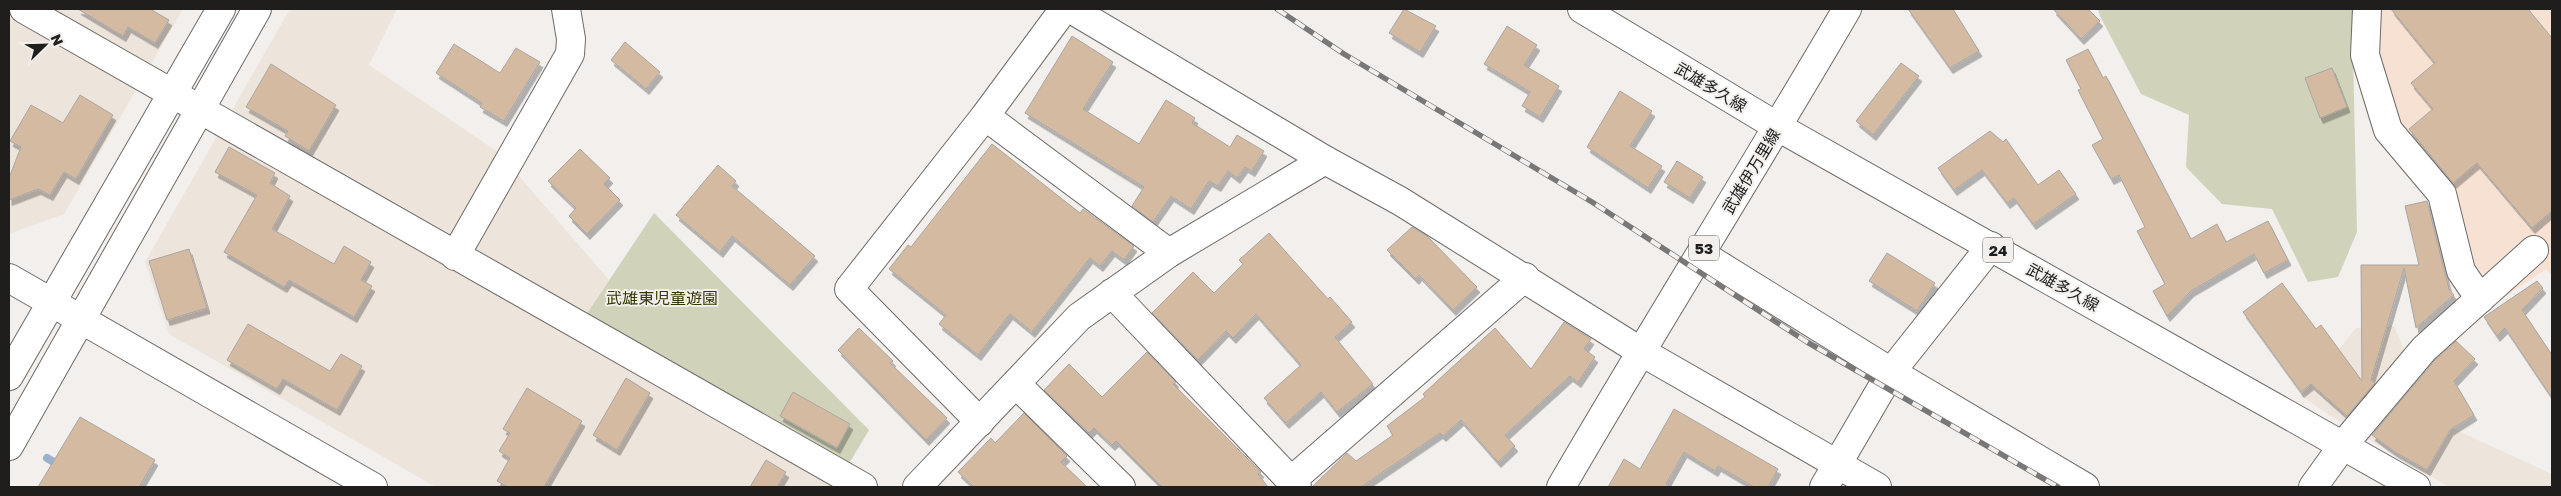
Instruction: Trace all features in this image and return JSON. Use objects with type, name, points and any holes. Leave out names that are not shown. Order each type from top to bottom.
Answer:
[{"type":"street","points":[[24,9],[863,487]]},
{"type":"street","points":[[9,376],[221,9]]},
{"type":"street","points":[[9,446],[257,9]]},
{"type":"street","points":[[455,256],[570,54],[571,39],[566,9]]},
{"type":"street","points":[[980,422],[849,289],[985,116],[1064,9]]},
{"type":"street","points":[[1071,9],[1325,160],[1400,201],[1525,277],[1831,476],[1876,487]]},
{"type":"street","name":"武雄多久線","points":[[1582,9],[1778,127],[2344,444],[2416,487]]},
{"type":"street","name":"武雄伊万里線","points":[[1561,487],[1640,351],[1778,127],[1847,9]]},
{"type":"street","points":[[2367,9],[2365,55],[2388,130],[2442,194],[2461,271],[2480,299]]},
{"type":"street","points":[[985,116],[1169,254]]},
{"type":"street","points":[[917,487],[1079,317],[1169,254],[1325,160]]},
{"type":"street","points":[[1831,476],[1891,372],[1991,246]]},
{"type":"street","points":[[2313,487],[2344,444],[2424,349],[2534,250]]},
{"type":"street","points":[[1701,254],[1891,372],[2085,487]]},
{"type":"street","points":[[1112,293],[1294,484],[1525,277]]},
{"type":"street","points":[[9,278],[373,487]]},
{"type":"street","points":[[1016,384],[1122,487]]},
{"type":"shaded area","points":[[9,9],[183,9],[64,214],[9,234]]},
{"type":"shaded area","points":[[290,9],[397,9],[369,65],[498,152],[609,280],[586,315],[879,487],[436,487],[169,334],[145,262]]},
{"type":"shaded area","points":[[2377,9],[2552,9],[2552,276],[2546,269],[2503,298],[2472,261],[2401,127],[2375,55]]},
{"type":"shaded area","points":[[2394,326],[2420,385],[2454,429],[2552,474],[2552,487],[2449,487],[2340,422],[2301,396],[2356,328]]},
{"type":"green space","points":[[2098,9],[2352,9],[2357,232],[2338,277],[2308,282],[2272,209],[2222,204],[2186,167],[2189,115],[2141,94]]},
{"type":"green space","name":"武雄東児童遊園","points":[[654,213],[869,430],[847,467],[586,315]]},
{"type":"building","points":[[78,9],[150,9],[169,20],[155,43],[128,27],[123,36]]},
{"type":"building","points":[[1404,9],[1436,26],[1420,52],[1389,33]]},
{"type":"building","points":[[1908,9],[1953,9],[1979,51],[1950,68]]},
{"type":"building","points":[[2053,9],[2088,9],[2100,21],[2081,39]]},
{"type":"building","points":[[2391,9],[2528,9],[2552,38],[2552,211],[2532,228],[2477,163],[2453,183],[2409,129],[2433,109],[2411,83],[2435,63]]},
{"type":"building","points":[[1507,26],[1537,45],[1524,65],[1559,86],[1540,117],[1522,106],[1530,92],[1484,64]]},
{"type":"building","points":[[1072,36],[1113,62],[1083,109],[1139,144],[1166,100],[1195,118],[1192,123],[1230,147],[1237,135],[1264,151],[1252,171],[1245,167],[1237,178],[1228,171],[1218,186],[1209,181],[1191,209],[1171,196],[1153,222],[1132,206],[1144,187],[1025,113]]},
{"type":"building","points":[[625,42],[660,72],[646,89],[611,60]]},
{"type":"building","points":[[454,44],[500,73],[516,48],[540,62],[504,121],[480,107],[482,103],[436,73]]},
{"type":"building","points":[[2088,49],[2103,78],[2106,76],[2191,239],[2217,224],[2226,242],[2268,221],[2288,260],[2264,273],[2254,254],[2191,291],[2167,316],[2153,291],[2165,284],[2137,231],[2145,227],[2119,175],[2111,179],[2092,145],[2103,139],[2078,90],[2081,89],[2066,60]]},
{"type":"building","points":[[1901,63],[1919,76],[1873,135],[1856,121]]},
{"type":"building","points":[[271,64],[336,105],[309,151],[285,136],[288,131],[246,107]]},
{"type":"building","points":[[2332,68],[2347,107],[2320,118],[2305,78]]},
{"type":"building","points":[[1620,91],[1652,111],[1630,146],[1662,166],[1648,188],[1587,147]]},
{"type":"building","points":[[80,95],[113,115],[76,179],[64,172],[50,195],[38,189],[9,200],[9,178],[21,147],[10,141],[31,105],[63,123]]},
{"type":"building","points":[[1990,131],[2003,142],[2006,139],[2038,185],[2059,170],[2076,194],[2033,224],[2014,198],[2007,203],[1982,170],[1954,190],[1938,168]]},
{"type":"building","points":[[992,144],[1080,213],[1083,209],[1134,246],[1124,260],[1112,251],[1100,266],[1090,258],[1032,332],[1010,314],[978,355],[939,324],[946,315],[889,269],[908,245],[911,247]]},
{"type":"building","points":[[229,147],[275,173],[270,183],[290,196],[272,229],[334,264],[344,246],[371,262],[361,280],[372,286],[354,317],[289,280],[284,287],[224,252],[257,195],[215,172]]},
{"type":"building","points":[[580,149],[610,178],[604,184],[620,200],[587,234],[569,216],[576,208],[548,181]]},
{"type":"building","points":[[1677,161],[1703,177],[1690,198],[1664,182]]},
{"type":"building","points":[[718,165],[736,181],[732,186],[815,256],[790,285],[732,236],[720,252],[676,215]]},
{"type":"building","points":[[2427,201],[2449,289],[2454,295],[2416,328],[2404,268],[2371,380],[2375,383],[2347,416],[2311,384],[2301,392],[2243,312],[2282,283],[2316,329],[2321,325],[2362,381],[2361,265],[2419,265],[2405,206]]},
{"type":"building","points":[[1412,227],[1427,236],[1477,287],[1453,310],[1419,275],[1416,279],[1387,250]]},
{"type":"building","points":[[1269,233],[1328,299],[1330,297],[1352,322],[1335,337],[1373,384],[1337,412],[1321,392],[1286,423],[1264,398],[1301,365],[1256,314],[1233,338],[1226,331],[1198,360],[1152,313],[1193,272],[1214,293],[1243,264],[1239,260]]},
{"type":"building","points":[[189,249],[207,308],[167,320],[149,261]]},
{"type":"building","points":[[1887,253],[1935,283],[1917,311],[1869,281]]},
{"type":"building","points":[[2537,281],[2543,288],[2522,310],[2552,355],[2552,398],[2505,328],[2497,336],[2484,317]]},
{"type":"building","points":[[1564,322],[1591,339],[1584,349],[1595,357],[1578,382],[1570,376],[1505,435],[1515,446],[1498,462],[1461,420],[1443,436],[1440,433],[1361,487],[1312,487],[1347,453],[1356,461],[1393,435],[1387,426],[1425,397],[1423,394],[1495,328],[1531,369]]},
{"type":"building","points":[[248,324],[330,371],[341,354],[362,366],[337,410],[283,379],[277,389],[227,360]]},
{"type":"building","points":[[859,328],[893,361],[890,363],[947,418],[926,440],[838,350]]},
{"type":"building","points":[[2456,341],[2475,359],[2454,381],[2474,415],[2450,430],[2427,470],[2395,452],[2372,435],[2435,360]]},
{"type":"building","points":[[1147,352],[1176,382],[1173,384],[1261,472],[1258,474],[1268,487],[1162,487],[1116,441],[1112,445],[1094,428],[1089,433],[1044,390],[1069,364],[1102,397]]},
{"type":"building","points":[[626,378],[650,393],[617,450],[593,435]]},
{"type":"building","points":[[527,388],[582,421],[544,487],[508,487],[497,481],[510,458],[499,451],[510,433],[503,429]]},
{"type":"building","points":[[793,392],[850,424],[837,448],[780,416]]},
{"type":"building","points":[[1674,409],[1778,469],[1768,487],[1754,487],[1718,466],[1715,471],[1684,452],[1666,484],[1671,487],[1608,487],[1624,459],[1640,469]]},
{"type":"building","points":[[1024,413],[1067,456],[1061,462],[1087,487],[974,487],[958,472],[991,438],[995,443]]},
{"type":"building","points":[[80,417],[155,460],[139,487],[38,487]]},
{"type":"building","points":[[766,460],[786,472],[777,487],[750,487]]},
{"type":"waterway","points":[[47,458],[62,467]]},
{"type":"railway","points":[[1277,9],[1344,54],[1592,202],[1807,342],[2058,487]]}]
